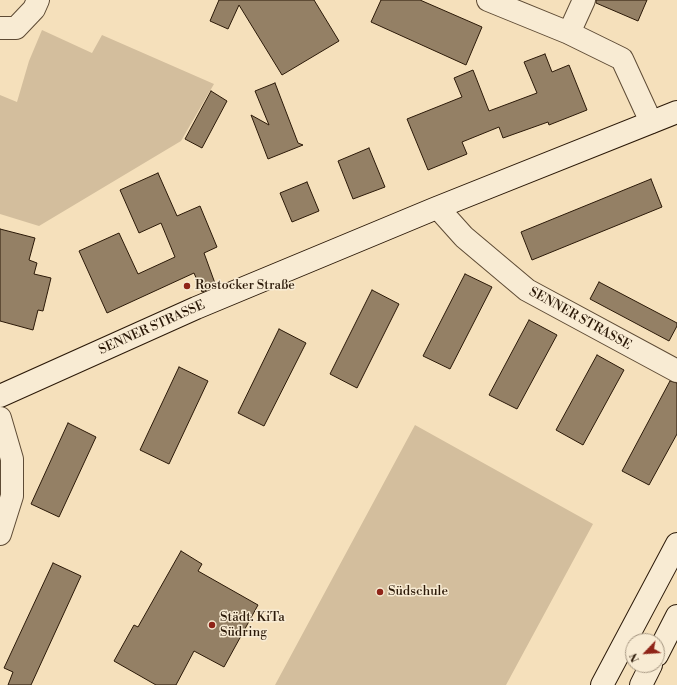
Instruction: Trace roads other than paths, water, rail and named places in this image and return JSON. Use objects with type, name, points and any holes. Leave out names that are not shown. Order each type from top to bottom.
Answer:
[{"type":"street","points":[[0,28],[16,28],[34,9],[38,0]]},
{"type":"street","points":[[488,0],[569,33],[622,59],[651,122]]},
{"type":"street","points":[[569,33],[584,0]]},
{"type":"street","name":"SENNER STRASSE","points":[[0,396],[196,308],[438,208],[677,112]]},
{"type":"street","name":"SENNER STRASSE","points":[[438,208],[464,236],[527,290],[677,371]]},
{"type":"street","points":[[0,418],[12,459],[12,496],[0,534]]},
{"type":"street","points":[[602,685],[677,544]]},
{"type":"street","points":[[665,639],[677,616]]},
{"type":"street","points":[[641,685],[647,673]]},
{"type":"place","name":"Rostocker Straße","points":[[187,286]]},
{"type":"place","name":"Südschule","points":[[380,592]]},
{"type":"place","name":"Städt. KiTa Südring","points":[[212,625]]}]
